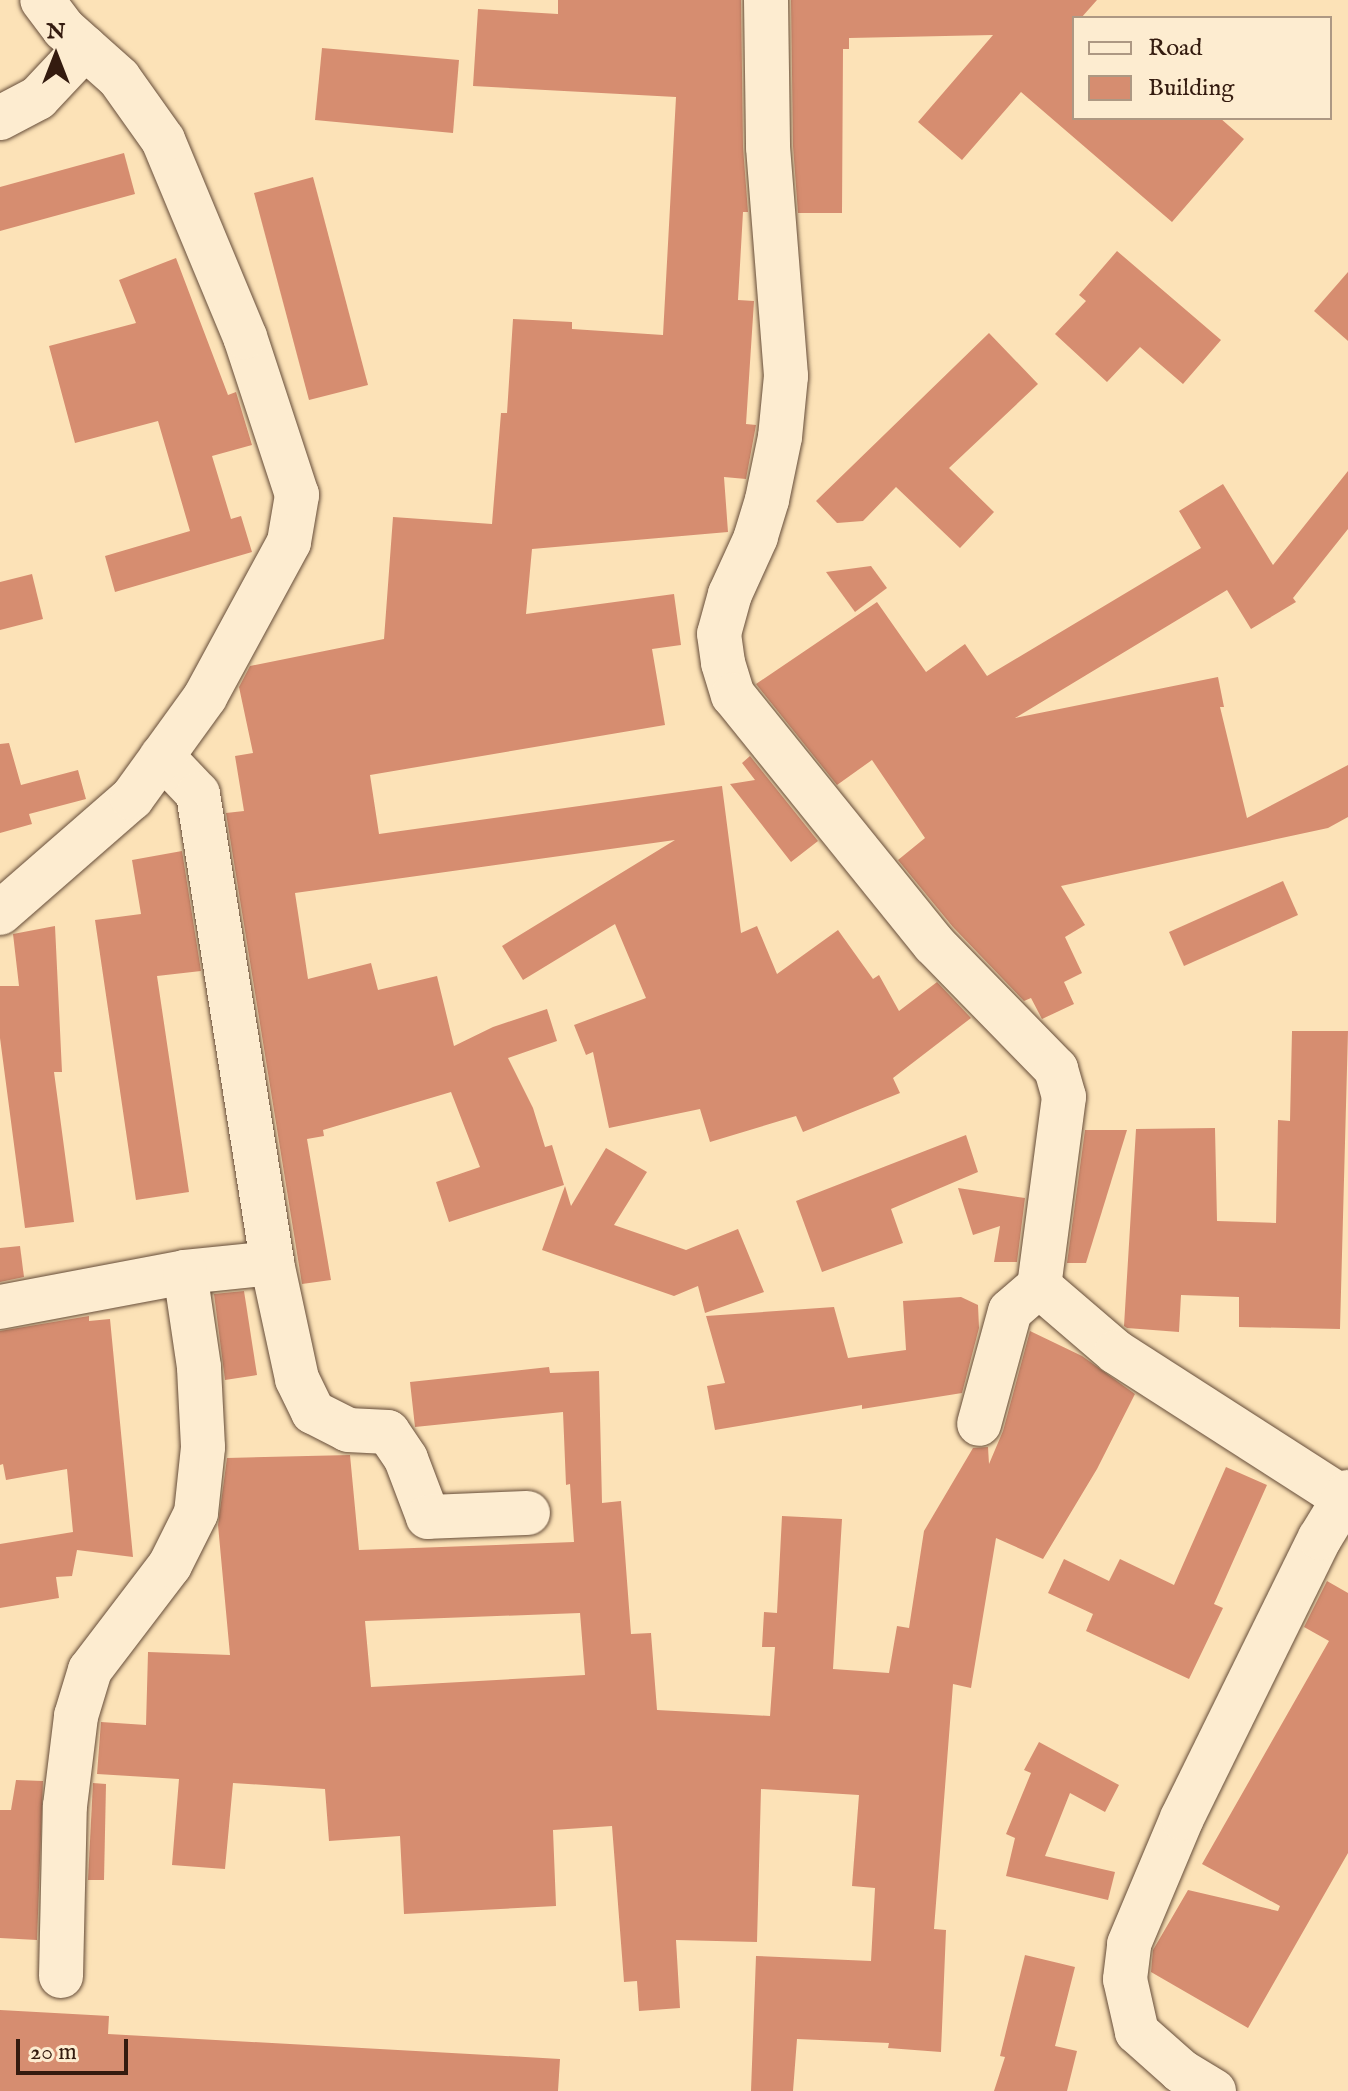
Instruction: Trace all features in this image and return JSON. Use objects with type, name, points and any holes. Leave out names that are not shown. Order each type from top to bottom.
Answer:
[{"type":"street","points":[[0,913],[132,798],[205,697],[289,542],[297,495],[245,337],[163,140],[119,78],[64,29],[42,0]]},
{"type":"street","points":[[766,0],[768,147],[786,376],[780,437],[767,500],[756,537],[730,594],[719,634],[723,663],[733,695],[934,944],[1056,1069],[1064,1097],[1039,1286],[1010,1311],[979,1424]]},
{"type":"street","points":[[0,118],[38,98],[85,48]]},
{"type":"street","points":[[162,756],[198,794],[272,1263],[297,1379],[313,1412],[348,1430],[388,1432],[406,1459],[428,1517],[528,1513]]},
{"type":"street","points":[[0,1307],[185,1272],[272,1263]]},
{"type":"street","points":[[61,1976],[65,1806],[76,1716],[90,1670],[170,1565],[196,1513],[203,1447],[199,1367],[185,1272]]},
{"type":"street","points":[[1039,1286],[1116,1352],[1345,1494],[1182,1818],[1129,1944],[1125,1979],[1137,2032],[1181,2071],[1214,2091]]},
{"type":"building","points":[[558,0],[741,0],[743,147],[748,212],[743,212],[738,300],[754,301],[746,424],[756,425],[746,479],[724,477],[728,532],[532,549],[526,614],[674,594],[681,645],[652,649],[665,725],[370,775],[379,834],[722,786],[741,933],[757,926],[777,974],[838,930],[873,979],[879,975],[899,1011],[937,982],[971,1018],[893,1078],[900,1093],[803,1132],[796,1116],[710,1142],[700,1109],[609,1128],[593,1052],[586,1055],[574,1025],[646,998],[615,924],[523,980],[502,946],[675,840],[295,893],[308,979],[371,963],[378,990],[437,976],[454,1046],[493,1027],[547,1009],[557,1041],[508,1058],[533,1108],[545,1147],[552,1145],[564,1185],[449,1222],[436,1182],[480,1167],[451,1092],[323,1130],[324,1136],[307,1139],[331,1280],[302,1284],[226,813],[244,811],[235,756],[253,753],[239,687],[250,666],[384,639],[393,517],[492,524],[501,413],[507,413],[513,319],[572,322],[572,329],[663,335],[676,97],[473,86],[478,9],[558,14]]},
{"type":"building","points":[[791,0],[1097,0],[1083,16],[1072,16],[1072,120],[1222,120],[1244,139],[1172,222],[1021,92],[962,160],[918,122],[993,35],[849,38],[849,49],[843,49],[842,213],[798,213],[793,146]]},
{"type":"building","points":[[322,48],[459,60],[453,133],[315,120]]},
{"type":"building","points":[[124,153],[135,194],[0,231],[0,187]]},
{"type":"building","points":[[313,177],[368,385],[309,400],[254,193]]},
{"type":"building","points":[[1117,251],[1221,340],[1183,384],[1140,347],[1107,382],[1055,334],[1086,301],[1079,295]]},
{"type":"building","points":[[176,258],[228,395],[236,392],[252,445],[212,456],[231,519],[241,516],[252,552],[115,592],[105,556],[190,531],[158,421],[75,443],[49,346],[136,323],[119,280]]},
{"type":"building","points":[[1348,272],[1348,341],[1314,311]]},
{"type":"building","points":[[989,333],[1038,384],[949,468],[994,512],[960,548],[896,487],[863,521],[837,523],[816,501]]},
{"type":"building","points":[[1348,471],[1348,529],[1293,598],[1296,602],[1251,629],[1227,590],[1015,718],[1218,677],[1224,707],[1220,707],[1247,818],[1348,765],[1348,817],[1328,828],[1061,886],[1085,925],[1065,937],[1082,973],[1064,982],[1074,1004],[1042,1019],[1031,998],[1024,1001],[953,927],[898,860],[925,838],[872,760],[837,785],[756,684],[877,602],[926,672],[965,644],[987,676],[1201,548],[1179,511],[1223,484],[1273,565]]},
{"type":"building","points":[[871,566],[887,588],[855,612],[826,572]]},
{"type":"building","points":[[32,574],[43,619],[0,630],[0,582]]},
{"type":"building","points":[[9,743],[21,785],[78,770],[86,799],[29,814],[32,824],[0,833],[0,744]]},
{"type":"building","points":[[750,756],[818,841],[791,862],[730,784],[755,780],[742,763]]},
{"type":"building","points":[[182,851],[201,971],[157,976],[189,1192],[136,1200],[95,920],[141,914],[132,860]]},
{"type":"building","points":[[1283,881],[1298,915],[1184,966],[1169,932]]},
{"type":"building","points":[[55,926],[62,1072],[54,1072],[74,1222],[25,1228],[0,1038],[0,986],[19,986],[13,934]]},
{"type":"building","points":[[1292,1031],[1348,1031],[1340,1329],[1239,1327],[1239,1297],[1181,1295],[1179,1332],[1127,1328],[1124,1326],[1136,1129],[1215,1128],[1217,1221],[1276,1223],[1278,1120],[1290,1121]]},
{"type":"building","points":[[1085,1130],[1127,1130],[1086,1263],[1067,1263]]},
{"type":"building","points":[[966,1135],[978,1172],[891,1209],[903,1243],[822,1272],[796,1201]]},
{"type":"building","points":[[606,1148],[647,1172],[614,1225],[686,1250],[738,1229],[764,1292],[705,1313],[698,1286],[674,1296],[542,1250],[565,1186],[571,1206]]},
{"type":"building","points":[[958,1188],[1025,1198],[1017,1262],[994,1262],[1000,1226],[973,1235]]},
{"type":"building","points":[[20,1246],[24,1277],[0,1282],[0,1248]]},
{"type":"building","points":[[244,1291],[257,1375],[225,1380],[214,1294]]},
{"type":"building","points":[[961,1297],[978,1305],[979,1328],[962,1393],[862,1409],[862,1405],[715,1430],[707,1386],[725,1383],[706,1316],[834,1307],[848,1358],[906,1350],[903,1301]]},
{"type":"building","points":[[89,1316],[89,1321],[110,1319],[133,1557],[77,1550],[72,1576],[56,1577],[59,1598],[0,1608],[0,1544],[73,1532],[67,1469],[6,1480],[3,1464],[0,1465],[0,1331]]},
{"type":"building","points":[[1030,1331],[1082,1356],[1135,1394],[1097,1469],[1043,1559],[996,1538],[971,1688],[953,1684],[934,1929],[946,1930],[941,2052],[888,2048],[889,2043],[797,2039],[793,2091],[751,2091],[756,1956],[871,1961],[875,1888],[852,1886],[859,1795],[761,1789],[757,1942],[676,1940],[680,2008],[639,2011],[637,1981],[624,1982],[612,1826],[553,1830],[556,1906],[404,1914],[400,1836],[329,1841],[325,1789],[233,1783],[225,1869],[172,1865],[179,1779],[97,1774],[101,1722],[146,1725],[148,1652],[230,1655],[218,1525],[227,1458],[350,1455],[359,1550],[574,1542],[570,1484],[566,1485],[563,1412],[415,1427],[410,1382],[549,1367],[550,1373],[599,1371],[602,1503],[621,1501],[631,1634],[651,1633],[657,1710],[770,1716],[775,1647],[762,1647],[764,1612],[777,1613],[782,1516],[842,1519],[833,1669],[889,1673],[897,1626],[909,1628],[924,1531],[973,1448],[988,1447],[989,1464],[1003,1431]],"holes":[[[580,1613],[585,1675],[371,1687],[365,1621]]]},
{"type":"building","points":[[1226,1467],[1267,1485],[1214,1604],[1223,1608],[1189,1679],[1086,1631],[1093,1614],[1048,1593],[1064,1559],[1109,1581],[1120,1559],[1174,1585]]},
{"type":"building","points":[[1327,1581],[1348,1593],[1348,1853],[1248,2028],[1151,1972],[1153,1950],[1188,1890],[1278,1911],[1280,1906],[1202,1864],[1329,1641],[1304,1627]]},
{"type":"building","points":[[1039,1742],[1119,1785],[1105,1812],[1070,1793],[1045,1856],[1115,1872],[1108,1900],[1006,1876],[1015,1838],[1006,1834],[1031,1773],[1024,1770]]},
{"type":"building","points":[[16,1780],[43,1781],[37,1940],[0,1938],[0,1810],[11,1810]]},
{"type":"building","points":[[93,1783],[106,1784],[104,1880],[88,1880]]},
{"type":"building","points":[[1025,1955],[1075,1967],[1055,2046],[1077,2051],[1067,2091],[994,2091],[1005,2057],[1000,2056]]},
{"type":"building","points":[[0,2010],[109,2016],[108,2034],[560,2059],[558,2091],[0,2091]]}]
